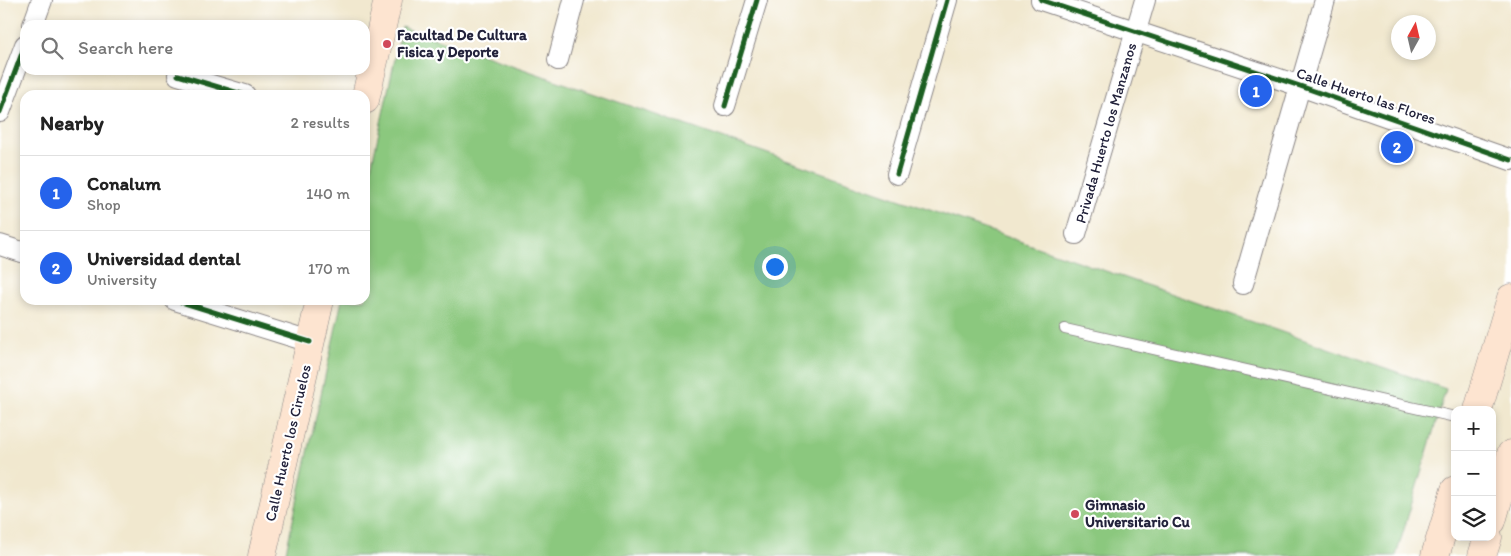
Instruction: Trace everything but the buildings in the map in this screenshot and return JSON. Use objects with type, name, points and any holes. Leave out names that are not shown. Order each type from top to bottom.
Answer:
[{"type":"main road","points":[[367,90],[388,0]]},
{"type":"main road","points":[[1479,406],[1511,298]]},
{"type":"main road","name":"Calle Huerto los Ciruelos","points":[[262,556],[319,305]]},
{"type":"main road","points":[[1496,507],[1511,454]]},
{"type":"main road","points":[[1435,556],[1453,496]]},
{"type":"main road","points":[[1482,556],[1487,541]]},
{"type":"street","points":[[35,20],[42,0]]},
{"type":"street","points":[[558,60],[574,0]]},
{"type":"street","points":[[725,106],[757,0]]},
{"type":"street","points":[[897,174],[947,0]]},
{"type":"street","name":"Calle Huerto las Flores","points":[[1041,0],[1300,86],[1511,160]]},
{"type":"street","name":"Privada Huerto los Manzanos","points":[[1076,234],[1145,0]]},
{"type":"street","points":[[1242,284],[1325,0]]},
{"type":"street","points":[[0,112],[20,58]]},
{"type":"street","points":[[181,75],[229,90]]},
{"type":"street","points":[[0,245],[20,251]]},
{"type":"street","points":[[192,305],[310,342]]},
{"type":"lane","points":[[1065,329],[1451,416]]},
{"type":"green space","points":[[402,27],[1446,389],[1396,556],[285,556],[341,305],[370,305],[370,172]]},
{"type":"cycle path","points":[[725,106],[757,0]]},
{"type":"cycle path","points":[[897,174],[947,0]]},
{"type":"cycle path","points":[[1041,0],[1300,86],[1511,160]]},
{"type":"cycle path","points":[[0,112],[20,58]]},
{"type":"cycle path","points":[[178,75],[228,90]]},
{"type":"cycle path","points":[[191,305],[310,342]]},
{"type":"place","name":"Facultad De Cultura Fisica y Deporte","points":[[387,44]]},
{"type":"place","name":"Conalum","points":[[1256,91]]},
{"type":"place","name":"Universidad dental","points":[[1397,147]]},
{"type":"place","name":"Gimnasio Universitario Cu","points":[[1075,514]]}]
